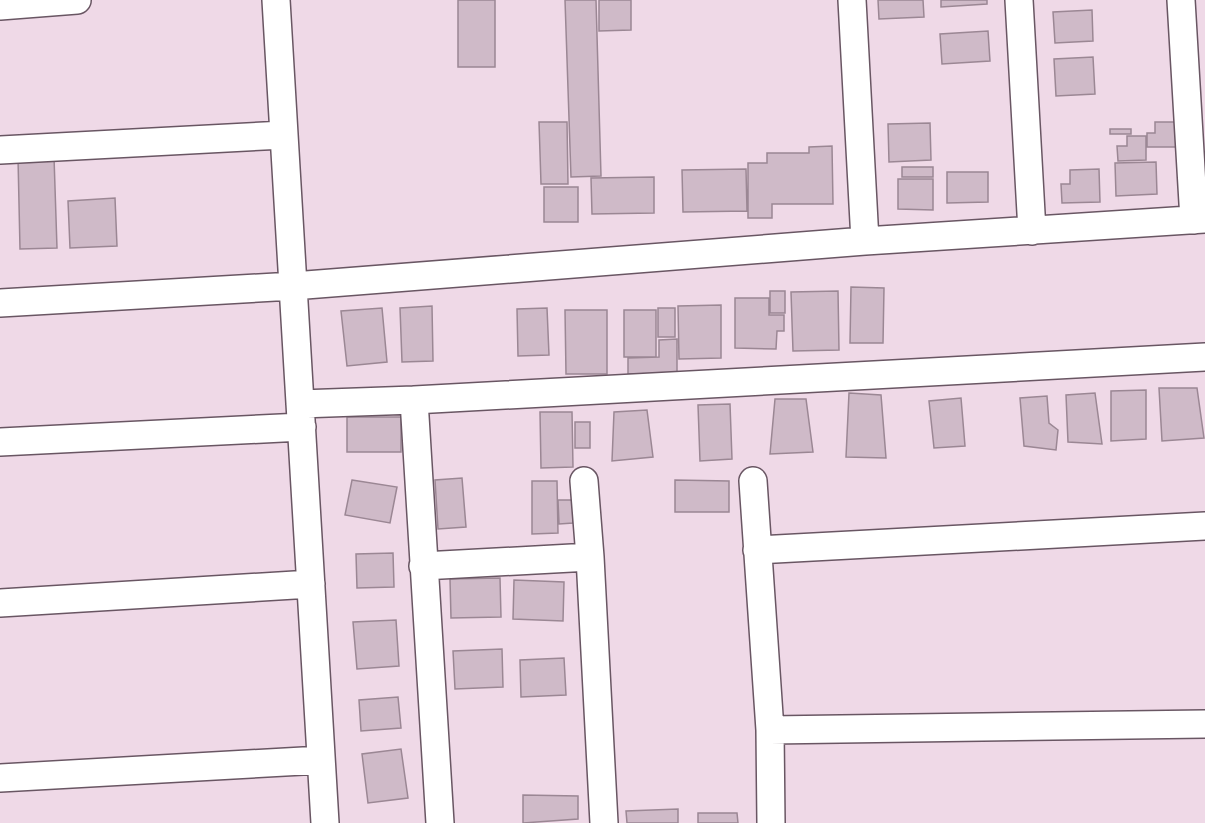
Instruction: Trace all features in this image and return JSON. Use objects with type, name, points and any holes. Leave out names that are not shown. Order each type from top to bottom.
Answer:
[{"type":"street","points":[[0,6],[77,0]]},
{"type":"street","points":[[276,0],[325,823]]},
{"type":"street","points":[[852,0],[865,241]]},
{"type":"street","points":[[1019,0],[1032,231]]},
{"type":"street","points":[[0,303],[293,286],[865,241],[1199,220],[1194,39],[1181,0]]},
{"type":"street","points":[[0,150],[284,135]]},
{"type":"street","points":[[0,442],[301,415],[414,400],[1205,357]]},
{"type":"street","points":[[414,400],[440,823]]},
{"type":"street","points":[[584,481],[604,823]]},
{"type":"street","points":[[753,481],[770,730],[771,823]]},
{"type":"street","points":[[757,550],[1205,526]]},
{"type":"street","points":[[423,566],[590,557]]},
{"type":"street","points":[[0,603],[311,584]]},
{"type":"street","points":[[770,730],[1205,724]]},
{"type":"street","points":[[0,778],[321,760]]},
{"type":"building","points":[[458,0],[495,0],[495,67],[458,67]]},
{"type":"building","points":[[565,0],[596,0],[601,176],[571,177]]},
{"type":"building","points":[[599,0],[631,0],[631,30],[599,31]]},
{"type":"building","points":[[878,0],[923,0],[924,17],[879,19]]},
{"type":"building","points":[[941,0],[987,0],[987,4],[941,7]]},
{"type":"building","points":[[1092,10],[1093,41],[1055,43],[1053,12]]},
{"type":"building","points":[[988,31],[990,61],[942,64],[940,34]]},
{"type":"building","points":[[1093,57],[1095,94],[1056,96],[1054,59]]},
{"type":"building","points":[[539,122],[567,122],[568,184],[541,184]]},
{"type":"building","points":[[1155,122],[1176,122],[1177,147],[1147,147],[1147,133],[1155,133]]},
{"type":"building","points":[[930,123],[931,160],[889,162],[888,124]]},
{"type":"building","points":[[1110,129],[1131,129],[1131,134],[1110,134]]},
{"type":"building","points":[[1127,136],[1146,136],[1146,160],[1118,161],[1117,146],[1127,146]]},
{"type":"building","points":[[832,146],[833,204],[772,204],[772,218],[748,218],[748,163],[767,163],[767,153],[809,153],[809,147]]},
{"type":"building","points":[[54,157],[57,248],[20,249],[18,158]]},
{"type":"building","points":[[1156,162],[1157,194],[1116,196],[1115,163]]},
{"type":"building","points":[[902,167],[933,167],[933,177],[902,177]]},
{"type":"building","points":[[746,169],[747,211],[683,212],[682,170]]},
{"type":"building","points":[[1099,169],[1100,202],[1062,203],[1061,184],[1070,184],[1070,170]]},
{"type":"building","points":[[947,172],[988,172],[988,202],[947,203]]},
{"type":"building","points":[[654,177],[654,213],[592,214],[591,178]]},
{"type":"building","points":[[898,179],[933,179],[933,210],[898,209]]},
{"type":"building","points":[[544,187],[578,187],[578,222],[544,222]]},
{"type":"building","points":[[115,198],[117,246],[70,248],[68,201]]},
{"type":"building","points":[[851,287],[884,288],[883,343],[850,343]]},
{"type":"building","points":[[770,291],[785,291],[785,313],[770,313]]},
{"type":"building","points":[[838,291],[839,350],[793,351],[791,292]]},
{"type":"building","points":[[735,298],[769,298],[769,315],[784,315],[784,331],[777,331],[776,349],[735,348]]},
{"type":"building","points":[[721,305],[721,358],[679,359],[678,306]]},
{"type":"building","points":[[432,306],[433,361],[402,362],[400,308]]},
{"type":"building","points":[[382,308],[387,362],[347,366],[341,311]]},
{"type":"building","points":[[547,308],[549,355],[518,356],[517,309]]},
{"type":"building","points":[[658,308],[675,308],[675,337],[658,337]]},
{"type":"building","points":[[565,310],[607,310],[607,374],[566,374]]},
{"type":"building","points":[[624,310],[656,310],[656,357],[624,357]]},
{"type":"building","points":[[677,339],[677,373],[628,374],[628,358],[659,357],[659,340]]},
{"type":"building","points":[[1159,388],[1197,388],[1204,438],[1162,441]]},
{"type":"building","points":[[1146,390],[1146,439],[1111,441],[1111,391]]},
{"type":"building","points":[[849,393],[881,395],[886,458],[846,457]]},
{"type":"building","points":[[1095,393],[1102,444],[1068,442],[1066,395]]},
{"type":"building","points":[[1047,396],[1049,423],[1058,430],[1056,450],[1024,446],[1020,398]]},
{"type":"building","points":[[961,398],[965,446],[934,448],[929,401]]},
{"type":"building","points":[[775,399],[806,399],[813,452],[770,454]]},
{"type":"building","points":[[730,404],[732,459],[700,461],[698,405]]},
{"type":"building","points":[[647,410],[653,457],[612,461],[614,412]]},
{"type":"building","points":[[540,412],[572,412],[573,467],[541,468]]},
{"type":"building","points":[[347,417],[401,417],[401,452],[347,452]]},
{"type":"building","points":[[575,422],[590,422],[590,448],[575,448]]},
{"type":"building","points":[[462,478],[466,527],[438,529],[435,480]]},
{"type":"building","points":[[352,480],[397,487],[390,523],[345,515]]},
{"type":"building","points":[[675,480],[729,481],[729,512],[675,512]]},
{"type":"building","points":[[532,481],[557,481],[558,533],[532,534]]},
{"type":"building","points":[[558,500],[573,500],[573,523],[559,524]]},
{"type":"building","points":[[393,553],[394,587],[357,588],[356,554]]},
{"type":"building","points":[[500,578],[501,617],[451,618],[450,579]]},
{"type":"building","points":[[514,580],[564,582],[563,621],[513,619]]},
{"type":"building","points":[[396,620],[399,666],[357,669],[353,622]]},
{"type":"building","points":[[502,649],[503,687],[455,689],[453,651]]},
{"type":"building","points":[[564,658],[566,695],[521,697],[520,660]]},
{"type":"building","points":[[398,697],[401,728],[361,731],[359,700]]},
{"type":"building","points":[[401,749],[408,798],[368,803],[362,754]]},
{"type":"building","points":[[523,795],[578,796],[578,819],[523,823]]},
{"type":"building","points":[[678,809],[678,823],[627,823],[626,811]]},
{"type":"building","points":[[698,813],[737,813],[738,823],[698,823]]}]
